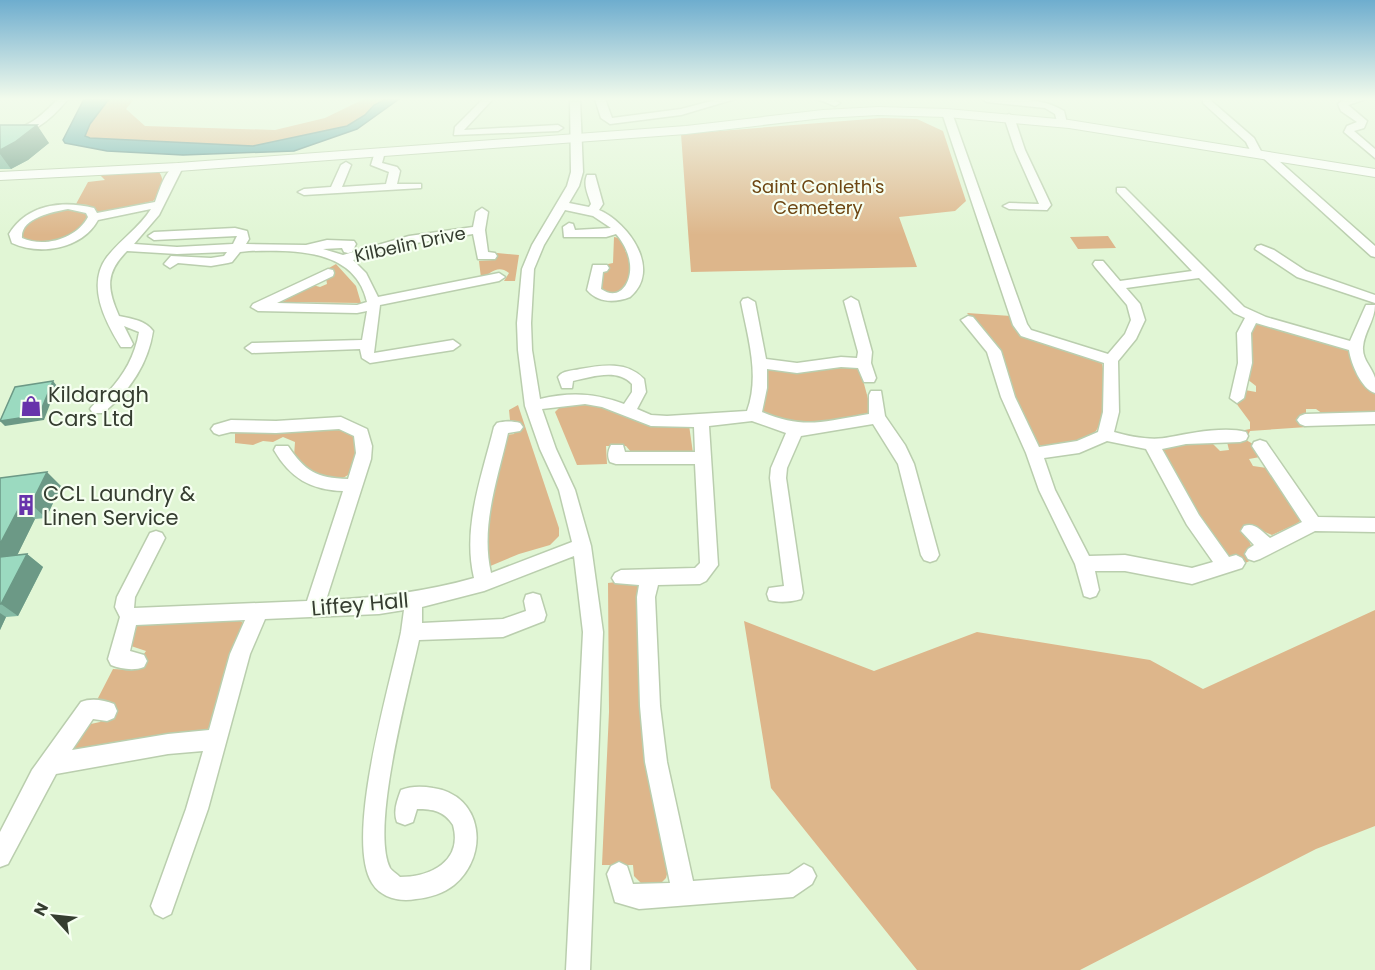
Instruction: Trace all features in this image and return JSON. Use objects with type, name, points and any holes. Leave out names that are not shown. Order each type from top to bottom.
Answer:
[{"type":"main road","points":[[0,176],[178,167],[482,144]]},
{"type":"main road","points":[[1194,144],[1375,173]]},
{"type":"street","points":[[577,144],[577,172],[562,206],[537,245],[528,269],[524,323],[532,406],[567,490],[582,546],[593,632],[579,970]]},
{"type":"street","points":[[959,144],[1021,308],[1020,326],[1026,333],[1112,360]]},
{"type":"street","points":[[1009,206],[1043,208],[1045,205],[1018,144]]},
{"type":"street","points":[[1253,144],[1261,155],[1375,253]]},
{"type":"street","points":[[1363,144],[1375,155]]},
{"type":"street","points":[[380,152],[376,165],[395,171],[391,185]]},
{"type":"street","points":[[126,344],[106,300],[103,281],[110,261],[125,247],[160,204],[170,176],[178,167]]},
{"type":"street","points":[[335,190],[347,167]]},
{"type":"street","points":[[591,177],[591,188],[597,204],[592,212]]},
{"type":"street","points":[[304,192],[391,185],[417,186]]},
{"type":"street","points":[[1124,197],[1230,303],[1252,317],[1355,347]]},
{"type":"street","points":[[94,217],[90,210],[85,208],[56,208],[23,222],[15,234],[16,240],[30,246],[54,244],[87,228],[94,217],[160,204]]},
{"type":"street","points":[[562,206],[603,216],[619,229],[635,256],[635,283],[632,290],[619,297],[598,294],[594,290],[597,268],[603,268]]},
{"type":"street","name":"Kilbelin Drive","points":[[482,212],[479,230],[482,256],[491,256]]},
{"type":"street","points":[[569,227],[568,234],[619,229]]},
{"type":"street","name":"Kilbelin Drive","points":[[345,254],[410,240],[479,230]]},
{"type":"street","points":[[163,238],[241,232],[243,234],[243,239],[228,259],[221,262],[175,259],[170,264]]},
{"type":"street","points":[[125,247],[179,251],[276,248],[345,254],[366,283],[373,304],[367,355],[375,359],[453,345]]},
{"type":"street","points":[[1271,250],[1292,269],[1354,290],[1373,304],[1355,347],[1361,370],[1375,388]]},
{"type":"street","points":[[1034,453],[1079,447],[1105,435],[1111,412],[1112,360],[1131,336],[1138,320],[1133,304],[1099,264]]},
{"type":"street","points":[[1116,285],[1201,274]]},
{"type":"street","points":[[322,278],[258,307],[357,309],[499,277]]},
{"type":"street","points":[[851,301],[865,352],[864,363],[869,378]]},
{"type":"street","points":[[748,302],[759,363],[760,390],[753,415]]},
{"type":"street","points":[[1245,391],[1243,342],[1246,327],[1252,317]]},
{"type":"street","points":[[98,408],[111,400],[123,386],[141,354],[145,340],[146,331],[140,326],[114,319]]},
{"type":"street","points":[[968,320],[986,351],[1034,453],[1047,490],[1084,564],[1090,590]]},
{"type":"street","points":[[252,348],[368,344]]},
{"type":"street","points":[[759,363],[798,368],[841,362],[864,363]]},
{"type":"street","points":[[567,384],[566,377],[616,370],[628,371],[639,383],[639,392],[628,411]]},
{"type":"street","points":[[876,395],[878,417],[906,464],[930,555]]},
{"type":"street","points":[[532,406],[561,399],[584,397],[606,402],[641,418],[656,421],[743,418],[753,415],[763,421],[796,429],[878,417]]},
{"type":"street","points":[[1313,417],[1375,418]]},
{"type":"street","points":[[621,578],[700,576],[709,565],[701,419]]},
{"type":"street","points":[[219,429],[231,426],[276,427],[340,423],[361,433],[366,444],[361,466],[352,485],[314,608]]},
{"type":"street","points":[[484,583],[478,552],[482,514],[502,427],[515,427]]},
{"type":"street","points":[[776,594],[794,593],[778,478],[779,468],[796,429]]},
{"type":"street","points":[[1105,435],[1151,444],[1170,443],[1185,438],[1222,445],[1240,436]]},
{"type":"street","points":[[1084,564],[1125,562],[1192,576],[1231,565],[1193,520],[1151,444]]},
{"type":"street","points":[[1260,446],[1313,524]]},
{"type":"street","points":[[617,449],[616,458],[703,458]]},
{"type":"street","points":[[282,450],[305,479],[333,485],[352,485]]},
{"type":"street","points":[[1253,462],[1270,460]]},
{"type":"street","points":[[1250,531],[1261,550],[1313,524],[1375,525]]},
{"type":"street","points":[[137,661],[118,659],[129,617],[124,607],[126,597],[156,538]]},
{"type":"street","name":"Liffey Hall","points":[[129,617],[380,606],[484,583],[582,546]]},
{"type":"street","points":[[650,578],[647,609],[654,751],[684,894]]},
{"type":"street","points":[[405,814],[409,798],[432,798],[449,804],[461,816],[467,826],[467,843],[448,876],[435,883],[412,888],[395,888],[385,884],[374,860],[373,823],[384,751],[411,632],[413,600]]},
{"type":"street","points":[[411,632],[503,628],[537,615],[533,601]]},
{"type":"street","points":[[163,906],[197,809],[240,654],[258,613]]},
{"type":"street","points":[[0,856],[40,778],[88,709],[107,711]]},
{"type":"street","points":[[50,764],[168,744],[218,739]]},
{"type":"street","points":[[619,874],[622,894],[639,897],[794,885],[804,876]]},
{"type":"green space","points":[[208,144],[261,144],[253,146]]},
{"type":"green space","name":"Saint Conleth's Cemetery","points":[[682,144],[947,144],[966,201],[955,211],[899,217],[917,267],[691,272]]},
{"type":"green space","points":[[159,172],[163,184],[159,195],[153,201],[100,213],[88,205],[76,204],[88,182],[105,180],[100,175]]},
{"type":"green space","points":[[66,209],[87,212],[89,221],[74,232],[47,243],[30,241],[22,236],[27,224],[32,220]]},
{"type":"green space","points":[[1108,236],[1116,248],[1078,249],[1070,237]]},
{"type":"green space","points":[[614,237],[619,238],[626,246],[625,251],[630,259],[631,269],[627,289],[614,294],[600,290],[603,272],[608,271],[608,264],[613,263]]},
{"type":"green space","points":[[497,253],[519,255],[515,281],[504,281],[509,273],[501,269],[481,278],[479,261],[493,260]]},
{"type":"green space","points":[[336,264],[356,286],[361,303],[282,302],[313,285],[320,287],[327,284],[326,278],[334,272],[329,268]]},
{"type":"green space","points":[[967,313],[1011,316],[1013,324],[1102,363],[1105,391],[1103,412],[1097,430],[1091,436],[1067,444],[1046,446],[1036,444],[1006,381],[1000,349]]},
{"type":"green space","points":[[1255,322],[1347,348],[1375,393],[1375,414],[1323,414],[1316,409],[1306,409],[1306,416],[1300,418],[1307,427],[1250,431],[1246,440],[1253,444],[1260,457],[1249,459],[1253,466],[1267,468],[1302,520],[1272,535],[1255,528],[1248,538],[1256,558],[1243,564],[1234,558],[1225,556],[1200,523],[1162,450],[1186,442],[1212,443],[1220,451],[1229,450],[1227,442],[1240,431],[1250,429],[1250,422],[1230,395],[1241,398],[1245,390],[1256,392],[1256,386],[1247,379],[1246,347]]},
{"type":"green space","points":[[857,366],[860,369],[870,406],[869,413],[803,425],[790,424],[762,412],[766,368]]},
{"type":"green space","points":[[578,402],[598,406],[642,422],[689,425],[693,453],[631,452],[626,446],[606,446],[607,464],[577,465],[555,412],[563,404]]},
{"type":"green space","points":[[518,405],[559,528],[559,536],[550,545],[519,554],[488,567],[483,541],[498,460],[506,435],[514,434],[517,422],[510,420],[509,410]]},
{"type":"green space","points":[[340,427],[355,436],[356,454],[353,469],[343,478],[324,478],[312,475],[294,456],[295,442],[283,437],[273,442],[263,441],[253,445],[235,443],[235,429]]},
{"type":"green space","points":[[624,581],[638,585],[640,593],[669,866],[666,878],[660,884],[644,886],[634,876],[633,865],[602,865],[609,712],[608,583]]},
{"type":"green space","points":[[1375,610],[1375,826],[1316,849],[1080,970],[917,970],[771,788],[744,621],[874,671],[977,632],[1150,660],[1203,689]]},
{"type":"green space","points":[[238,619],[243,623],[231,653],[213,724],[202,734],[75,750],[72,748],[86,725],[100,722],[113,703],[97,700],[113,669],[133,670],[146,651],[131,646],[133,630],[139,624]]},
{"type":"water","points":[[72,144],[313,144],[294,151],[183,155],[107,151]]},
{"type":"building","points":[[0,144],[11,144],[0,150]]},
{"type":"building","name":"Kildaragh Cars Ltd","points":[[53,381],[39,415],[0,421],[15,387]]},
{"type":"building","points":[[47,472],[31,504],[20,506],[0,544],[0,478]]},
{"type":"building","points":[[27,554],[1,604],[0,604],[0,557]]},
{"type":"place","name":"Kildaragh Cars Ltd","points":[[31,406]]},
{"type":"place","name":"CCL Laundry & Linen Service","points":[[26,505]]}]
